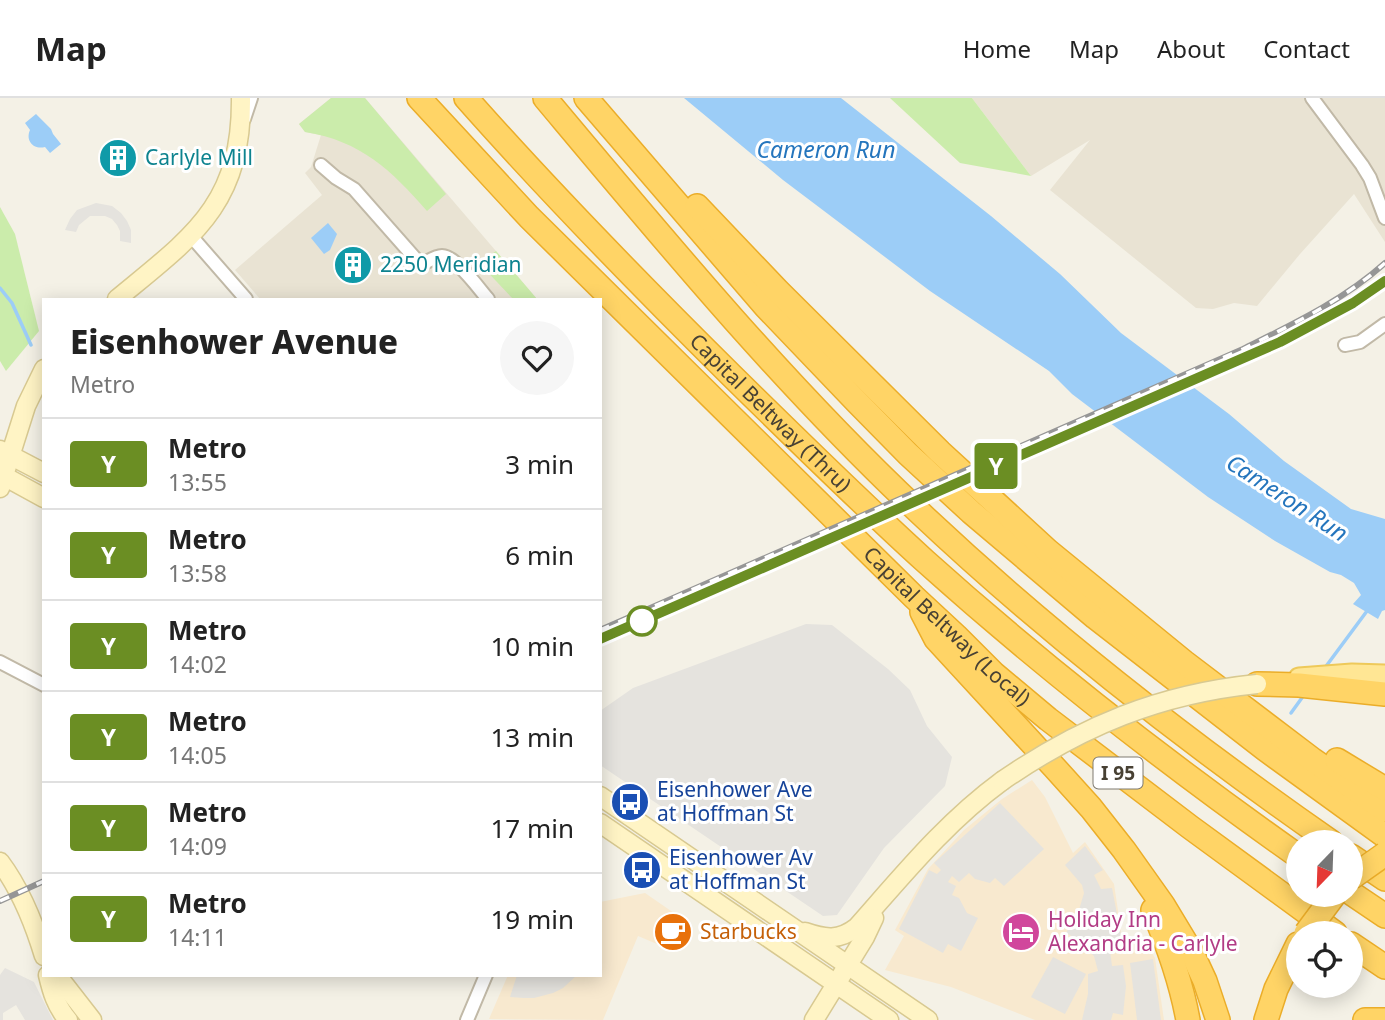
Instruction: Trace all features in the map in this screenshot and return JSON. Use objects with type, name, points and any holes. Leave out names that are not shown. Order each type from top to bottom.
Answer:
[{"type":"highway","name":"Capital Beltway (Local)","points":[[419,98],[528,218],[993,673],[1048,719],[1319,921]]},
{"type":"highway","name":"Capital Beltway (Thru)","points":[[466,98],[693,338],[855,497],[926,562],[1124,727],[1286,848]]},
{"type":"highway","name":"Capital Beltway (Thru)","points":[[545,98],[704,287],[799,391],[917,510],[994,581],[1103,672],[1314,830]]},
{"type":"highway","points":[[587,99],[715,223],[778,291],[940,452],[1048,551],[1184,662],[1385,810]]},
{"type":"highway","points":[[587,99],[766,307],[908,454],[1095,617],[1265,749],[1385,836]]},
{"type":"highway","points":[[914,597],[936,639],[1082,798],[1124,850],[1163,905],[1192,953],[1218,1020]]},
{"type":"highway","points":[[1184,662],[1385,789]]},
{"type":"highway","points":[[1257,684],[1385,694]]},
{"type":"highway","points":[[1124,850],[1164,936],[1176,970],[1188,1020]]},
{"type":"highway","points":[[1363,870],[1385,854]]},
{"type":"highway","points":[[1363,864],[1385,879]]},
{"type":"highway","points":[[1363,901],[1385,916]]},
{"type":"highway","points":[[1363,952],[1385,967]]},
{"type":"highway","points":[[1266,1020],[1286,969]]},
{"type":"highway","points":[[1365,1020],[1384,1020]]},
{"type":"main road","points":[[118,298],[191,236],[212,210],[223,192],[236,155],[241,98]]},
{"type":"main road","points":[[42,373],[5,453],[1,479],[42,497]]},
{"type":"main road","points":[[5,453],[42,472]]},
{"type":"main road","points":[[776,918],[813,935],[836,938],[847,935],[935,839],[980,797],[1054,747],[1104,722],[1200,692],[1302,678],[1352,674],[1385,676]]},
{"type":"main road","points":[[602,797],[928,1020]]},
{"type":"main road","points":[[602,823],[889,1020]]},
{"type":"main road","points":[[0,862],[22,898],[42,949]]},
{"type":"main road","points":[[814,1020],[865,937],[888,893]]},
{"type":"main road","points":[[48,977],[52,995],[68,1020]]},
{"type":"main road","points":[[59,977],[92,1020]]},
{"type":"street","points":[[232,98],[239,132]]},
{"type":"street","points":[[239,132],[251,98]]},
{"type":"street","points":[[1312,98],[1370,178],[1385,218]]},
{"type":"street","points":[[321,165],[354,189],[421,265],[444,255],[454,260],[487,298]]},
{"type":"street","points":[[191,236],[245,298]]},
{"type":"street","points":[[1345,345],[1360,342],[1385,324]]},
{"type":"street","points":[[0,662],[42,684]]},
{"type":"street","points":[[467,1020],[485,977]]},
{"type":"shaded area","points":[[331,98],[365,98],[536,298],[259,298],[235,270],[322,195],[305,173],[311,167],[321,135],[305,132],[299,124]]},
{"type":"shaded area","points":[[972,98],[1385,98],[1385,242],[1354,194],[1257,306],[1234,303],[1213,309],[1196,308],[1050,190],[1090,140],[1031,176]]},
{"type":"shaded area","points":[[96,203],[112,206],[121,213],[131,230],[131,243],[120,241],[117,225],[105,216],[90,216],[79,225],[76,232],[65,230],[77,210]]},
{"type":"shaded area","points":[[806,624],[832,625],[910,690],[927,726],[952,757],[945,786],[884,848],[837,915],[823,916],[602,766],[602,710],[633,688]]},
{"type":"shaded area","points":[[1032,780],[1045,797],[1073,853],[1085,842],[1114,884],[1123,944],[1138,943],[1149,948],[1155,958],[1164,1020],[1035,1020],[951,987],[885,970],[904,936],[895,930],[928,869],[964,830],[1002,799]]},
{"type":"shaded area","points":[[1000,803],[1044,849],[1004,886],[995,878],[990,883],[975,879],[969,873],[959,882],[952,876],[948,882],[956,886],[952,895],[959,898],[967,913],[978,918],[961,951],[948,944],[943,953],[899,929],[929,870],[937,874],[941,870],[934,863]]},
{"type":"shaded area","points":[[1085,846],[1103,870],[1094,875],[1101,889],[1112,888],[1122,940],[1109,943],[1112,966],[1123,965],[1126,986],[1123,1015],[1113,1013],[1111,1020],[1082,1020],[1088,994],[1088,974],[1098,971],[1094,956],[1066,933],[1079,910],[1084,893],[1082,885],[1065,865]]},
{"type":"shaded area","points":[[645,893],[687,922],[676,952],[638,936],[603,1020],[489,1019],[507,977],[602,977],[602,902]]},
{"type":"shaded area","points":[[1053,957],[1086,974],[1065,1014],[1031,997]]},
{"type":"shaded area","points":[[1153,959],[1161,1020],[1137,1020],[1130,963]]},
{"type":"shaded area","points":[[5,968],[34,982],[53,1020],[25,1020],[16,1005],[3,1013],[3,1020],[0,1020],[0,975]]},
{"type":"shaded area","points":[[516,977],[575,977],[553,993],[534,998],[510,997]]},
{"type":"green space","points":[[331,98],[365,98],[446,194],[427,211],[387,170],[359,150],[325,136],[305,132],[299,124]]},
{"type":"green space","points":[[890,98],[972,98],[1031,176],[960,163]]},
{"type":"green space","points":[[0,207],[15,234],[39,331],[6,371],[0,361]]},
{"type":"green space","points":[[496,251],[536,298],[512,298],[479,263]]},
{"type":"water","name":"Cameron Run","points":[[684,98],[841,98],[991,216],[1060,274],[1121,333],[1229,414],[1284,461],[1351,509],[1385,519],[1385,610],[1378,619],[1353,604],[1361,595],[1354,583],[1275,541],[1208,497],[1072,394],[1049,371],[930,291],[783,180]]},
{"type":"water","points":[[36,114],[61,144],[50,153],[45,147],[34,146],[30,141],[30,130],[25,123]]},
{"type":"water","points":[[328,223],[337,234],[330,250],[324,254],[311,238]]},
{"type":"waterway","points":[[0,288],[12,303],[31,345]]},
{"type":"waterway","points":[[1324,669],[1367,611]]},
{"type":"waterway","points":[[1291,713],[1304,695]]},
{"type":"railway","points":[[602,629],[1243,349],[1335,300],[1385,263]]},
{"type":"railway","points":[[1271,346],[1330,316],[1385,281]]},
{"type":"railway","points":[[0,901],[42,882]]},
{"type":"metro line","name":"Y","points":[[602,638],[1241,360],[1299,333],[1353,303],[1385,281]]},
{"type":"place","name":"Carlyle Mill","points":[[118,158]]},
{"type":"place","name":"2250 Meridian","points":[[353,265]]},
{"type":"place","name":"Eisenhower Ave at Hoffman St","points":[[630,802]]},
{"type":"place","name":"Eisenhower Av at Hoffman St","points":[[642,870]]},
{"type":"place","name":"Starbucks","points":[[673,932]]},
{"type":"place","name":"Holiday Inn Alexandria - Carlyle","points":[[1021,932]]}]
